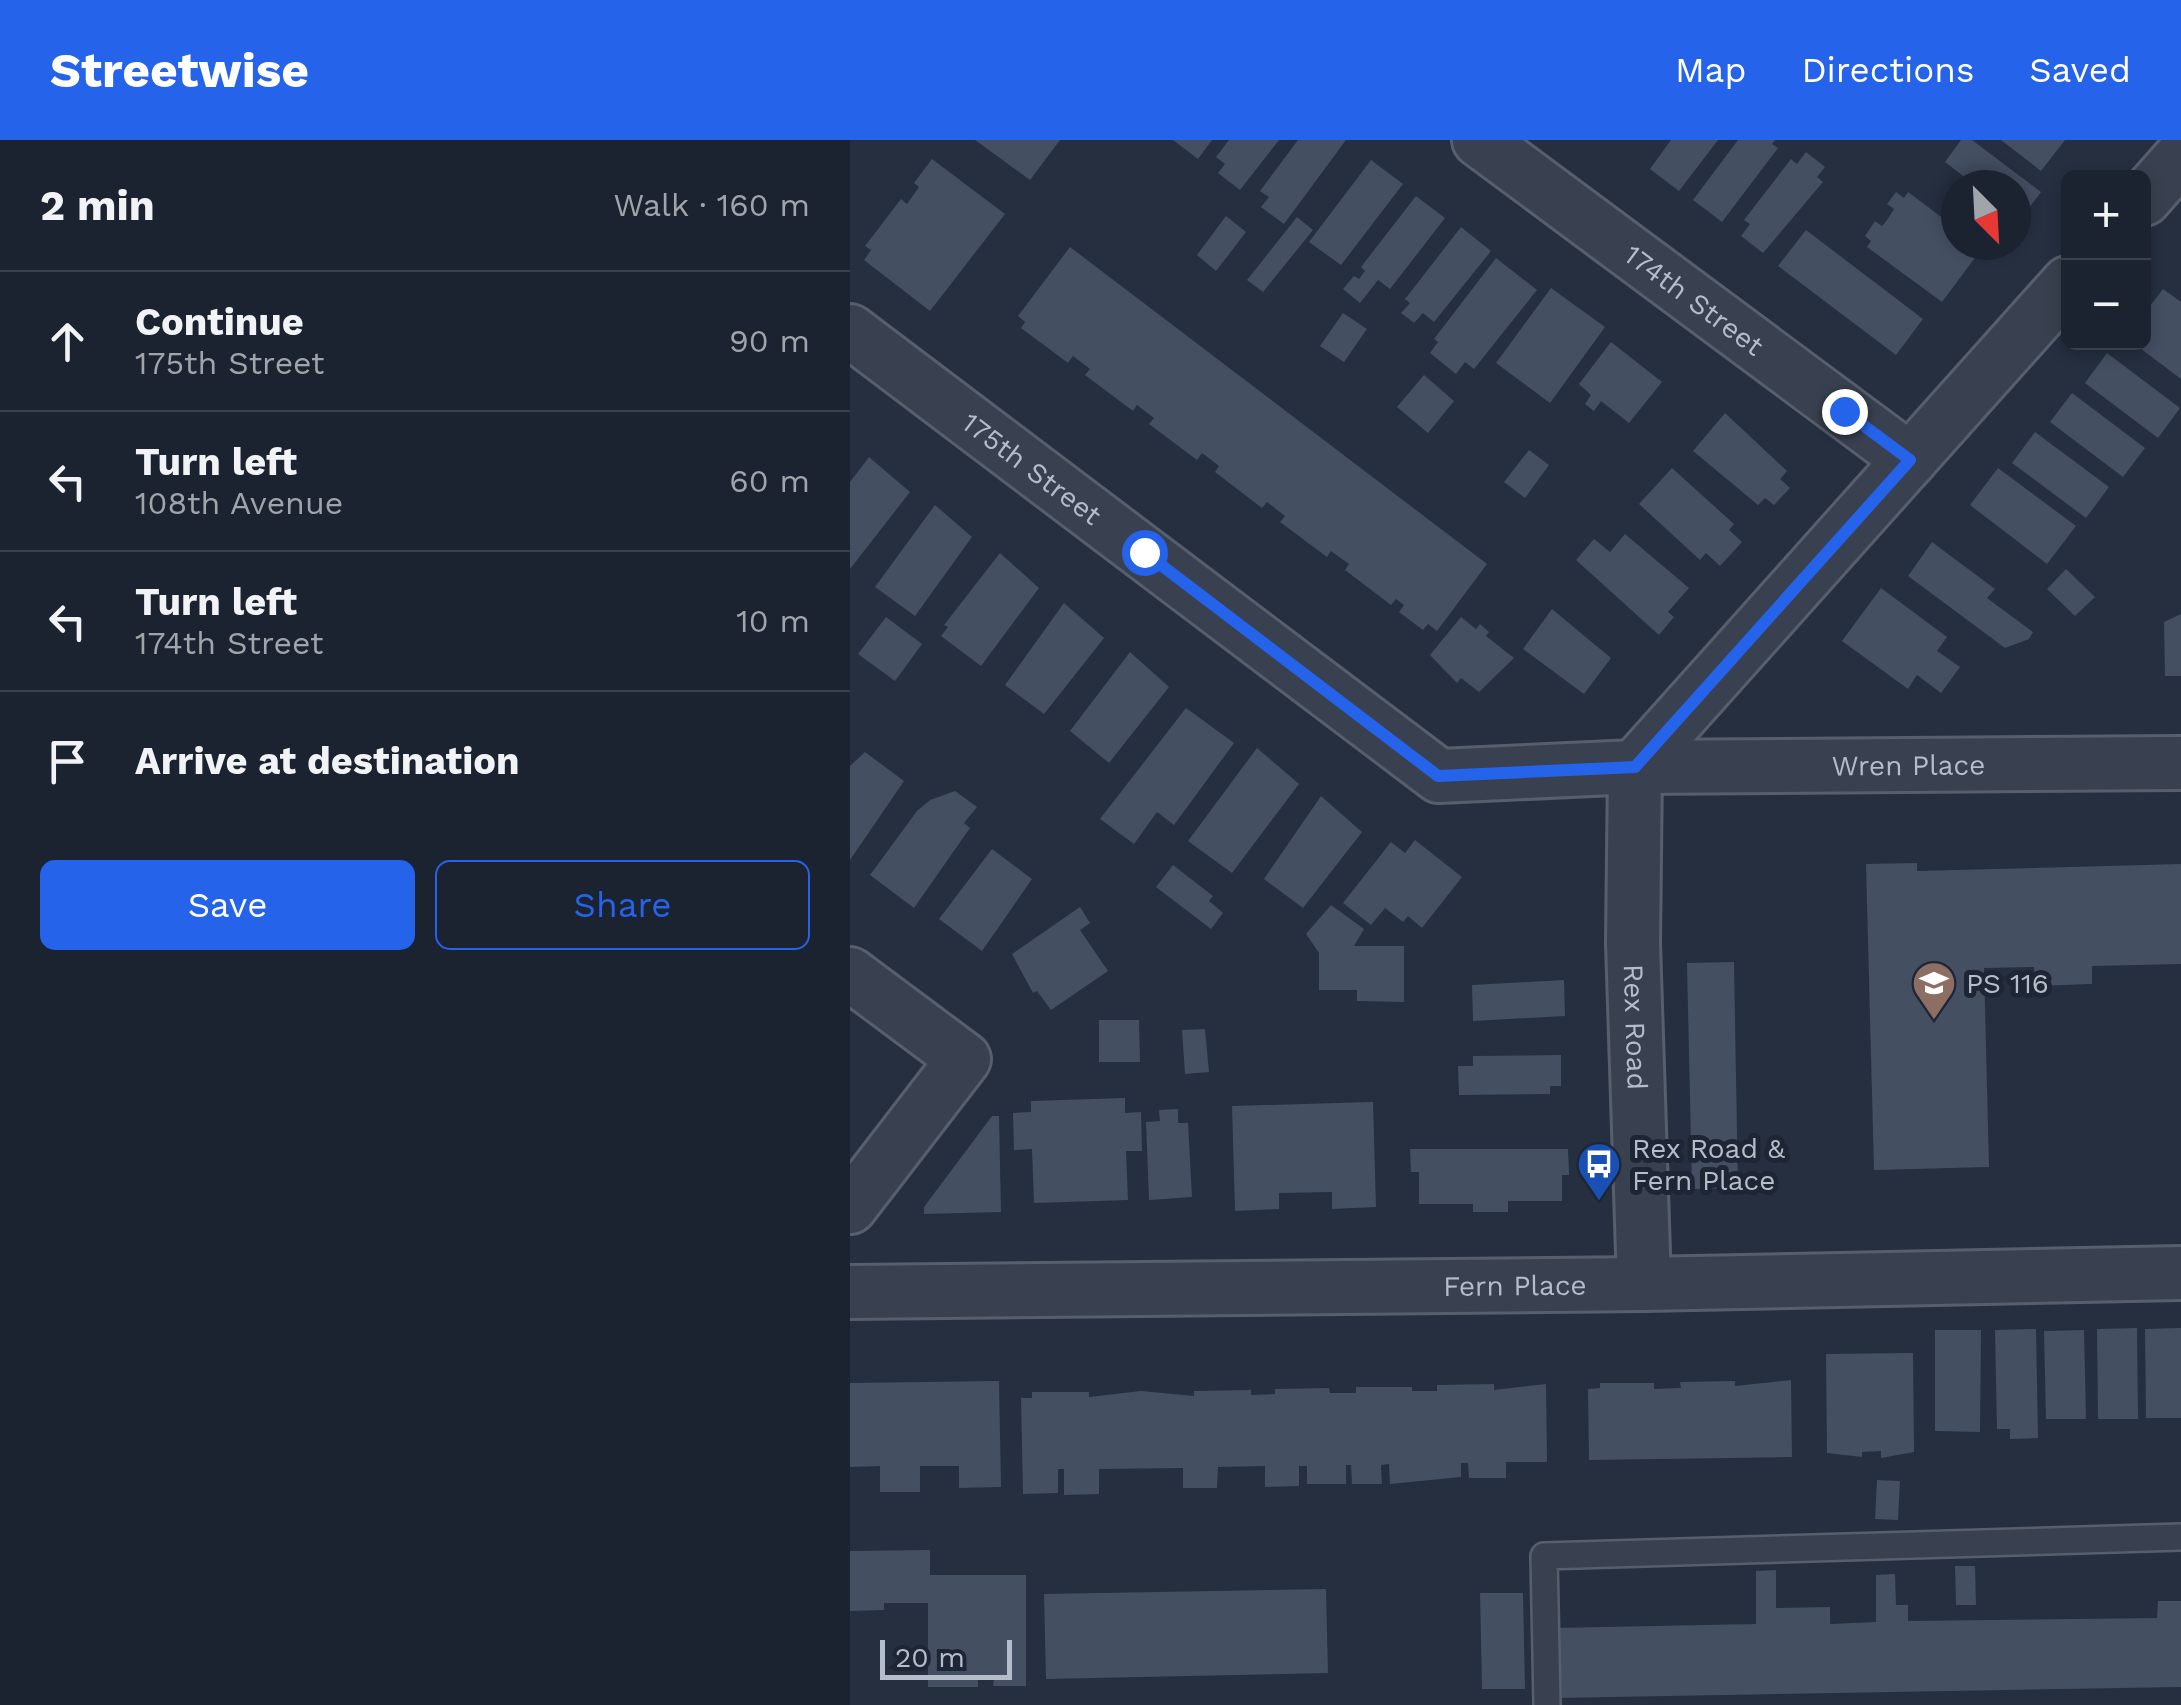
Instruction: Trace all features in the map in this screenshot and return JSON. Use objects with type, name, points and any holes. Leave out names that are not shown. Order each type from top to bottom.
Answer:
[{"type":"street","name":"174th Street","points":[[1479,140],[1910,460]]},
{"type":"street","points":[[2151,191],[2181,157]]},
{"type":"street","points":[[1635,767],[2061,291]]},
{"type":"street","name":"175th Street","points":[[850,331],[1438,776],[1635,767]]},
{"type":"street","name":"Wren Place","points":[[1635,767],[2181,763]]},
{"type":"street","name":"Rex Road","points":[[1635,767],[1633,943],[1644,1284]]},
{"type":"street","points":[[850,974],[964,1059],[850,1207]]},
{"type":"street","name":"Fern Place","points":[[850,1292],[1644,1284],[2181,1273]]},
{"type":"lane","points":[[1547,1705],[1544,1556],[2181,1537]]},
{"type":"building","points":[[975,140],[1060,140],[1030,180]]},
{"type":"building","points":[[1173,140],[1212,140],[1198,159]]},
{"type":"building","points":[[1229,140],[1279,140],[1240,190],[1218,173],[1225,164],[1216,157]]},
{"type":"building","points":[[1298,140],[1346,140],[1284,224],[1261,207],[1269,197],[1260,191]]},
{"type":"building","points":[[1671,140],[1718,140],[1679,191],[1650,169]]},
{"type":"building","points":[[1738,140],[1775,140],[1772,144],[1778,148],[1722,222],[1693,200]]},
{"type":"building","points":[[1961,140],[1972,140],[2012,170],[1955,170],[1945,162]]},
{"type":"building","points":[[2001,140],[2065,140],[2041,171]]},
{"type":"building","points":[[1806,152],[1825,167],[1817,177],[1823,182],[1763,253],[1741,236],[1750,224],[1744,220],[1791,159],[1797,164]]},
{"type":"building","points":[[932,159],[1005,214],[930,311],[864,260],[871,250],[865,246],[901,199],[907,204],[919,187],[914,183]]},
{"type":"building","points":[[1371,160],[1403,184],[1341,265],[1309,242]]},
{"type":"building","points":[[2031,184],[2041,192],[2031,205]]},
{"type":"building","points":[[1896,192],[1904,198],[1908,192],[1941,217],[1941,260],[1973,260],[1942,302],[1867,247],[1871,241],[1865,236],[1875,221],[1882,226],[1894,209],[1887,204]]},
{"type":"building","points":[[1416,196],[1445,218],[1390,289],[1378,280],[1360,303],[1343,289],[1354,276],[1359,279],[1365,271],[1361,267]]},
{"type":"building","points":[[1226,216],[1246,232],[1216,271],[1197,255]]},
{"type":"building","points":[[1297,217],[1313,230],[1263,292],[1247,280]]},
{"type":"building","points":[[1461,227],[1491,251],[1434,322],[1423,313],[1414,323],[1401,313],[1410,303],[1405,299]]},
{"type":"building","points":[[1806,230],[1923,319],[1896,355],[1778,266]]},
{"type":"building","points":[[1070,247],[1487,564],[1437,631],[1428,624],[1423,630],[1399,612],[1404,605],[1396,599],[1391,605],[1345,570],[1349,564],[1331,551],[1327,557],[1280,522],[1285,516],[1267,502],[1262,508],[1215,472],[1219,466],[1202,453],[1197,460],[1149,424],[1154,418],[1137,405],[1133,411],[1085,375],[1090,369],[1073,356],[1068,363],[1021,328],[1025,322],[1018,316]]},
{"type":"building","points":[[1496,258],[1537,290],[1474,369],[1465,362],[1456,374],[1430,353],[1438,342],[1434,339]]},
{"type":"building","points":[[1551,288],[1605,327],[1550,403],[1496,363]]},
{"type":"building","points":[[2163,289],[2181,302],[2181,379],[2143,350],[2151,350],[2151,305]]},
{"type":"building","points":[[1343,313],[1367,329],[1344,362],[1320,346]]},
{"type":"building","points":[[1611,342],[1662,382],[1629,423],[1601,401],[1594,411],[1585,404],[1591,395],[1579,384]]},
{"type":"building","points":[[2107,353],[2180,408],[2158,438],[2085,383]]},
{"type":"building","points":[[1424,375],[1454,401],[1428,433],[1397,407]]},
{"type":"building","points":[[2072,393],[2145,448],[2123,477],[2050,422]]},
{"type":"building","points":[[1725,413],[1787,471],[1780,479],[1790,488],[1774,505],[1765,498],[1758,505],[1693,451]]},
{"type":"building","points":[[2035,432],[2109,487],[2086,518],[2012,463]]},
{"type":"building","points":[[1529,450],[1549,465],[1525,498],[1504,482]]},
{"type":"building","points":[[869,457],[910,492],[850,569],[850,482]]},
{"type":"building","points":[[1672,468],[1734,524],[1729,530],[1742,542],[1720,566],[1706,553],[1700,560],[1639,504]]},
{"type":"building","points":[[1998,468],[2076,526],[2047,564],[1970,505]]},
{"type":"building","points":[[935,505],[972,537],[915,616],[875,587]]},
{"type":"building","points":[[1625,534],[1689,588],[1668,612],[1674,617],[1659,635],[1576,560],[1594,539],[1610,552]]},
{"type":"building","points":[[1932,542],[1995,589],[1987,598],[2033,632],[2029,639],[2005,648],[1908,576]]},
{"type":"building","points":[[1000,553],[1039,588],[981,666],[941,636],[948,627],[944,625]]},
{"type":"building","points":[[2066,569],[2095,597],[2075,616],[2047,589]]},
{"type":"building","points":[[1881,588],[1947,637],[1937,651],[1960,667],[1941,693],[1917,675],[1908,689],[1842,641]]},
{"type":"building","points":[[1064,603],[1104,638],[1044,714],[1005,685]]},
{"type":"building","points":[[1552,609],[1611,658],[1584,694],[1523,649]]},
{"type":"building","points":[[2181,614],[2181,676],[2165,676],[2164,622]]},
{"type":"building","points":[[886,617],[922,644],[895,681],[858,654]]},
{"type":"building","points":[[1461,617],[1476,629],[1480,624],[1489,632],[1486,636],[1514,658],[1479,692],[1461,678],[1457,683],[1430,655]]},
{"type":"building","points":[[1130,652],[1169,687],[1109,763],[1070,731]]},
{"type":"building","points":[[1186,708],[1234,743],[1174,825],[1157,812],[1134,844],[1100,819]]},
{"type":"building","points":[[1257,748],[1299,784],[1232,873],[1188,841]]},
{"type":"building","points":[[865,752],[904,781],[850,860],[850,766]]},
{"type":"building","points":[[955,791],[977,807],[964,823],[970,828],[914,908],[870,875],[917,811],[930,800]]},
{"type":"building","points":[[1321,796],[1362,832],[1303,908],[1264,879]]},
{"type":"building","points":[[1415,840],[1462,877],[1422,928],[1408,916],[1403,922],[1385,908],[1371,925],[1343,903],[1391,842],[1405,853]]},
{"type":"building","points":[[992,849],[1032,879],[982,951],[939,919]]},
{"type":"building","points":[[1917,863],[1917,871],[2181,864],[2181,964],[2092,966],[2092,984],[2035,986],[2034,967],[1984,968],[1989,1167],[1874,1170],[1866,864]]},
{"type":"building","points":[[1173,865],[1213,896],[1209,901],[1223,913],[1211,929],[1156,887]]},
{"type":"building","points":[[1331,905],[1364,929],[1354,946],[1404,946],[1404,1002],[1357,1001],[1357,990],[1319,990],[1319,953],[1306,934]]},
{"type":"building","points":[[1080,907],[1090,923],[1080,930],[1108,971],[1051,1010],[1037,991],[1033,993],[1012,954]]},
{"type":"building","points":[[1734,962],[1738,1188],[1692,1189],[1687,963]]},
{"type":"building","points":[[1564,980],[1565,1016],[1473,1021],[1472,985]]},
{"type":"building","points":[[1099,1020],[1139,1020],[1140,1062],[1099,1062]]},
{"type":"building","points":[[1205,1029],[1209,1072],[1185,1074],[1182,1030]]},
{"type":"building","points":[[1561,1055],[1561,1086],[1550,1086],[1550,1094],[1459,1095],[1458,1066],[1473,1066],[1473,1056]]},
{"type":"building","points":[[1125,1098],[1125,1113],[1141,1112],[1142,1151],[1126,1151],[1128,1200],[1034,1203],[1032,1149],[1014,1150],[1013,1113],[1031,1112],[1031,1101]]},
{"type":"building","points":[[1373,1102],[1376,1207],[1332,1209],[1332,1192],[1279,1193],[1279,1209],[1235,1211],[1232,1106]]},
{"type":"building","points":[[1178,1109],[1178,1123],[1188,1123],[1192,1197],[1149,1200],[1146,1122],[1160,1121],[1159,1110]]},
{"type":"building","points":[[992,1116],[999,1116],[1001,1212],[924,1214],[924,1207]]},
{"type":"building","points":[[1410,1149],[1568,1149],[1569,1175],[1562,1175],[1562,1201],[1508,1201],[1508,1212],[1473,1212],[1473,1204],[1419,1204],[1419,1172],[1411,1172]]},
{"type":"building","points":[[2137,1328],[2138,1419],[2098,1419],[2097,1329]]},
{"type":"building","points":[[2181,1328],[2181,1418],[2146,1418],[2145,1329]]},
{"type":"building","points":[[2036,1329],[2038,1438],[2010,1439],[2010,1429],[1997,1429],[1995,1330]]},
{"type":"building","points":[[1935,1330],[1981,1330],[1980,1432],[1935,1431]]},
{"type":"building","points":[[2084,1330],[2086,1419],[2046,1419],[2044,1331]]},
{"type":"building","points":[[1913,1353],[1914,1452],[1881,1458],[1881,1451],[1862,1452],[1862,1457],[1827,1453],[1826,1354]]},
{"type":"building","points":[[1791,1380],[1792,1457],[1589,1460],[1588,1389],[1600,1388],[1600,1383],[1654,1383],[1654,1389],[1681,1388],[1680,1382],[1735,1381],[1735,1386]]},
{"type":"building","points":[[999,1381],[1001,1487],[959,1488],[959,1466],[920,1466],[920,1492],[880,1492],[880,1466],[850,1467],[850,1383]]},
{"type":"building","points":[[1494,1384],[1494,1390],[1546,1384],[1547,1462],[1506,1462],[1506,1478],[1469,1478],[1468,1463],[1461,1463],[1461,1477],[1390,1484],[1389,1464],[1381,1465],[1382,1484],[1352,1484],[1351,1465],[1346,1465],[1346,1484],[1307,1484],[1307,1466],[1299,1466],[1299,1486],[1265,1487],[1265,1466],[1218,1467],[1217,1488],[1183,1488],[1183,1468],[1099,1469],[1099,1494],[1064,1495],[1064,1469],[1058,1469],[1058,1493],[1023,1494],[1021,1398],[1032,1398],[1032,1392],[1089,1392],[1089,1397],[1141,1391],[1194,1396],[1194,1391],[1251,1390],[1251,1395],[1275,1394],[1275,1389],[1329,1388],[1330,1393],[1356,1393],[1356,1387],[1437,1391],[1437,1385]]},
{"type":"building","points":[[1877,1480],[1900,1481],[1898,1520],[1875,1519]]},
{"type":"building","points":[[930,1550],[930,1575],[1026,1575],[1026,1686],[993,1686],[994,1679],[978,1680],[978,1687],[928,1687],[928,1603],[884,1603],[884,1610],[850,1611],[850,1551]]},
{"type":"building","points":[[1955,1566],[1975,1566],[1976,1605],[1956,1605]]},
{"type":"building","points":[[1776,1570],[1776,1608],[1830,1607],[1830,1624],[1876,1622],[1876,1575],[1895,1574],[1896,1605],[1908,1605],[1908,1621],[2157,1618],[2158,1601],[2181,1601],[2181,1687],[1555,1698],[1553,1628],[1756,1624],[1756,1571]]},
{"type":"building","points":[[1326,1589],[1328,1673],[1046,1679],[1044,1594]]},
{"type":"building","points":[[1480,1593],[1523,1593],[1525,1689],[1482,1689]]},
{"type":"place","name":"PS 116","points":[[1934,1021]]},
{"type":"place","name":"Rex Road & Fern Place","points":[[1599,1202]]},
{"type":"route","points":[[1144,552],[1438,776],[1635,767],[1910,460],[1844,411]]}]
